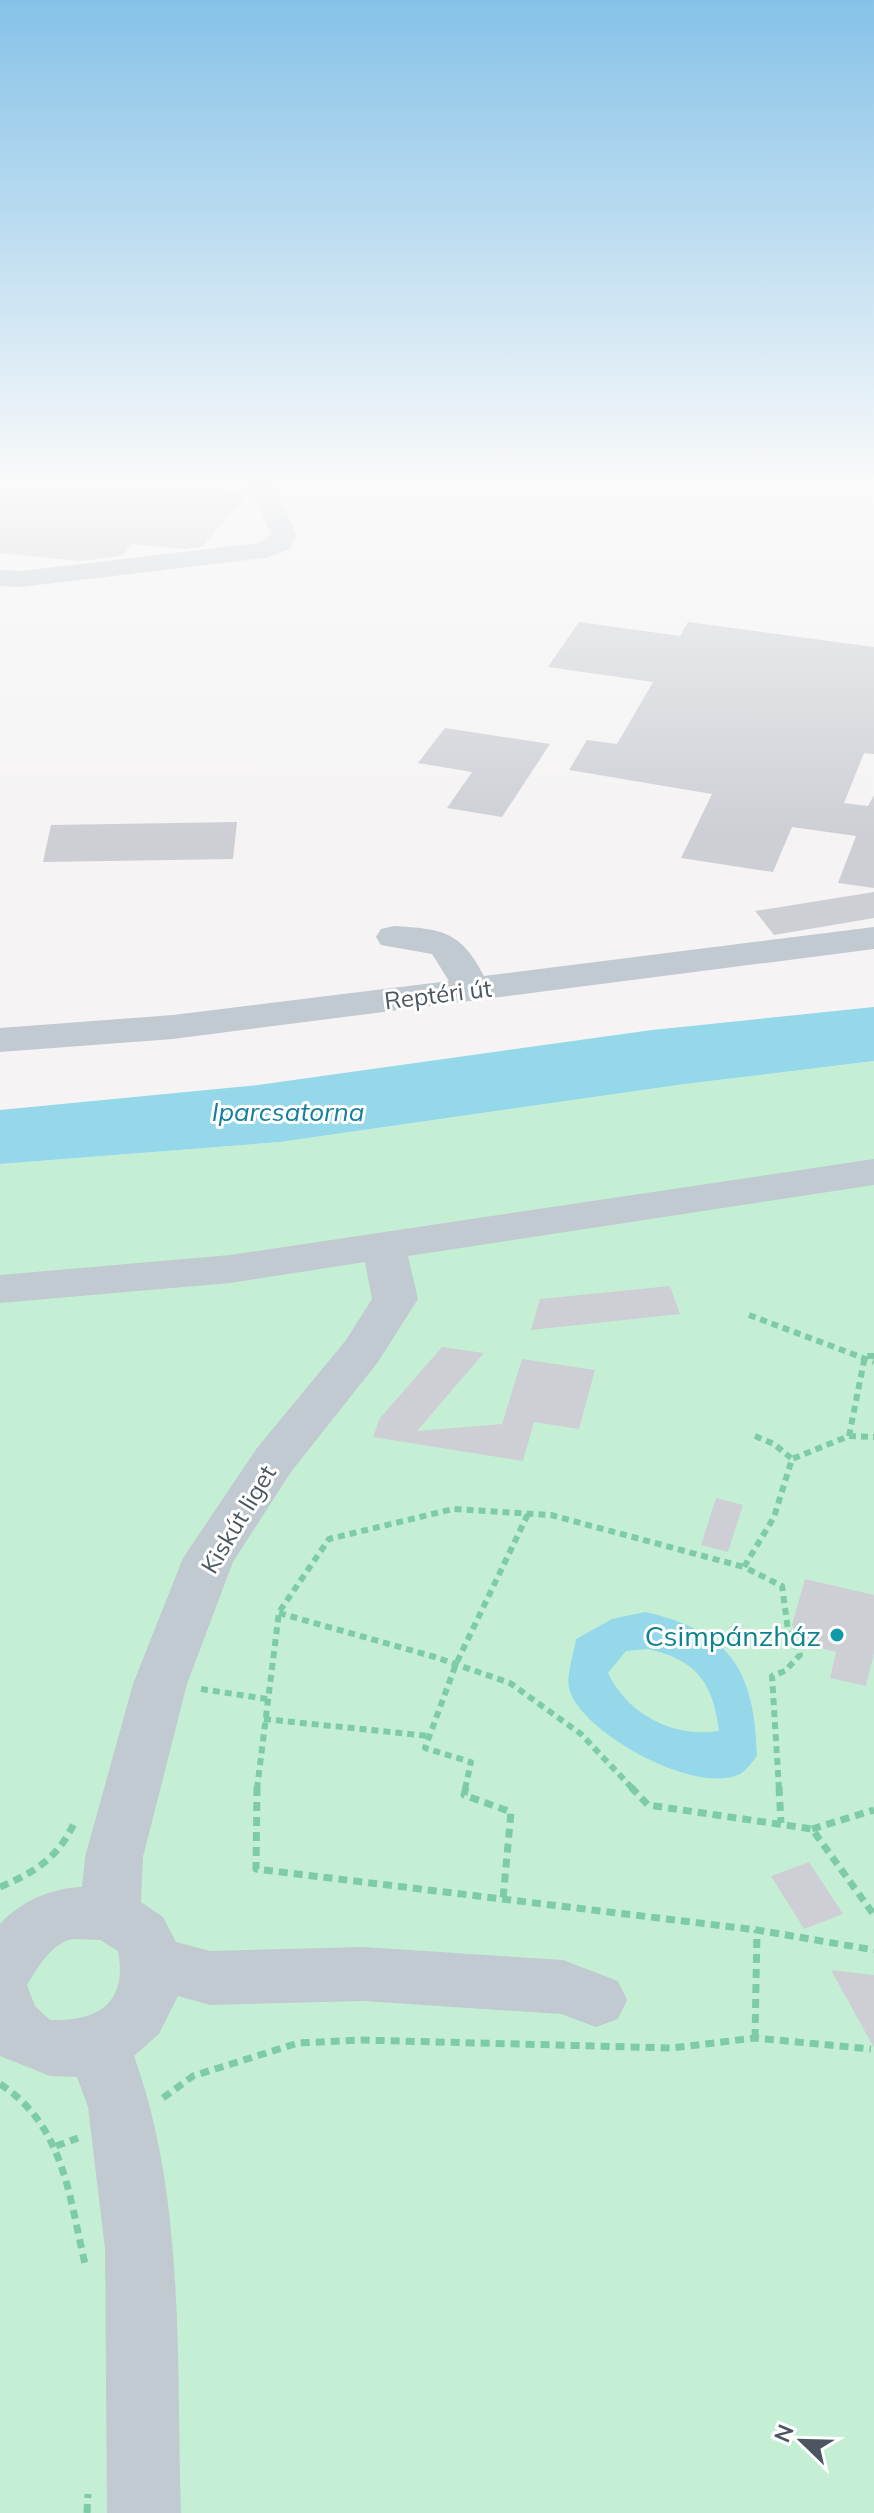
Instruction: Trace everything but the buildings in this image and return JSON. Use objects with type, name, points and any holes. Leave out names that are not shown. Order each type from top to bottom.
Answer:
[{"type":"street","points":[[394,937],[435,939],[451,947],[472,990]]},
{"type":"street","name":"Reptéri út","points":[[0,1040],[173,1027],[874,938]]},
{"type":"street","points":[[0,1289],[230,1269],[874,1172]]},
{"type":"street","name":"Kiskút liget","points":[[110,1918],[114,1857],[160,1684],[209,1558],[274,1460],[362,1351],[395,1299],[384,1245]]},
{"type":"street","points":[[0,1976],[18,1943],[40,1923],[70,1913],[95,1913],[132,1924],[143,1935],[154,1963],[151,1996],[129,2025],[98,2045],[51,2049],[23,2038],[7,2017],[0,1992]]},
{"type":"street","points":[[154,1963],[210,1978],[363,1974],[563,1987],[596,2000]]},
{"type":"street","points":[[98,2045],[120,2107],[139,2249],[116,2498]]},
{"type":"path","points":[[749,1315],[874,1359]]},
{"type":"path","points":[[849,1436],[865,1356]]},
{"type":"path","points":[[755,1436],[774,1444],[792,1459]]},
{"type":"path","points":[[792,1459],[849,1436],[874,1437]]},
{"type":"path","points":[[744,1567],[774,1517],[792,1459]]},
{"type":"path","points":[[781,1823],[772,1676],[785,1671],[800,1655],[788,1630],[782,1586],[744,1567],[551,1515],[453,1509],[329,1539],[279,1612],[257,1767],[256,1869],[757,1930],[874,1950]]},
{"type":"path","points":[[503,1899],[511,1812],[464,1795],[471,1762],[425,1748],[456,1664],[528,1514]]},
{"type":"path","points":[[279,1612],[510,1683],[581,1734],[648,1805],[812,1829],[874,1810]]},
{"type":"path","points":[[264,1719],[429,1736]]},
{"type":"path","points":[[812,1829],[874,1915]]},
{"type":"path","points":[[755,2038],[757,1930]]},
{"type":"path","points":[[155,2103],[193,2076],[298,2043],[361,2040],[672,2048],[755,2038],[871,2049]]},
{"type":"path","points":[[0,2084],[25,2100],[56,2146],[86,2273]]},
{"type":"path","points":[[56,2146],[83,2136]]},
{"type":"path","points":[[87,2513],[116,2498]]},
{"type":"green space","points":[[874,1061],[874,2513],[0,2513],[0,1164],[280,1142],[685,1084]]},
{"type":"water","name":"Iparcsatorna","points":[[874,1007],[874,1061],[685,1084],[280,1142],[0,1164],[0,1110],[258,1085],[652,1030]]},
{"type":"water","points":[[645,1612],[674,1620],[698,1630],[717,1643],[732,1659],[751,1700],[755,1726],[757,1756],[745,1771],[721,1778],[697,1776],[670,1768],[617,1741],[594,1724],[578,1706],[568,1683],[576,1639],[612,1619]],"holes":[[[648,1649],[665,1654],[700,1676],[712,1699],[719,1731],[685,1731],[654,1720],[627,1701],[608,1673],[626,1651]]]},
{"type":"place","name":"Csimpánzház","points":[[837,1635]]}]
